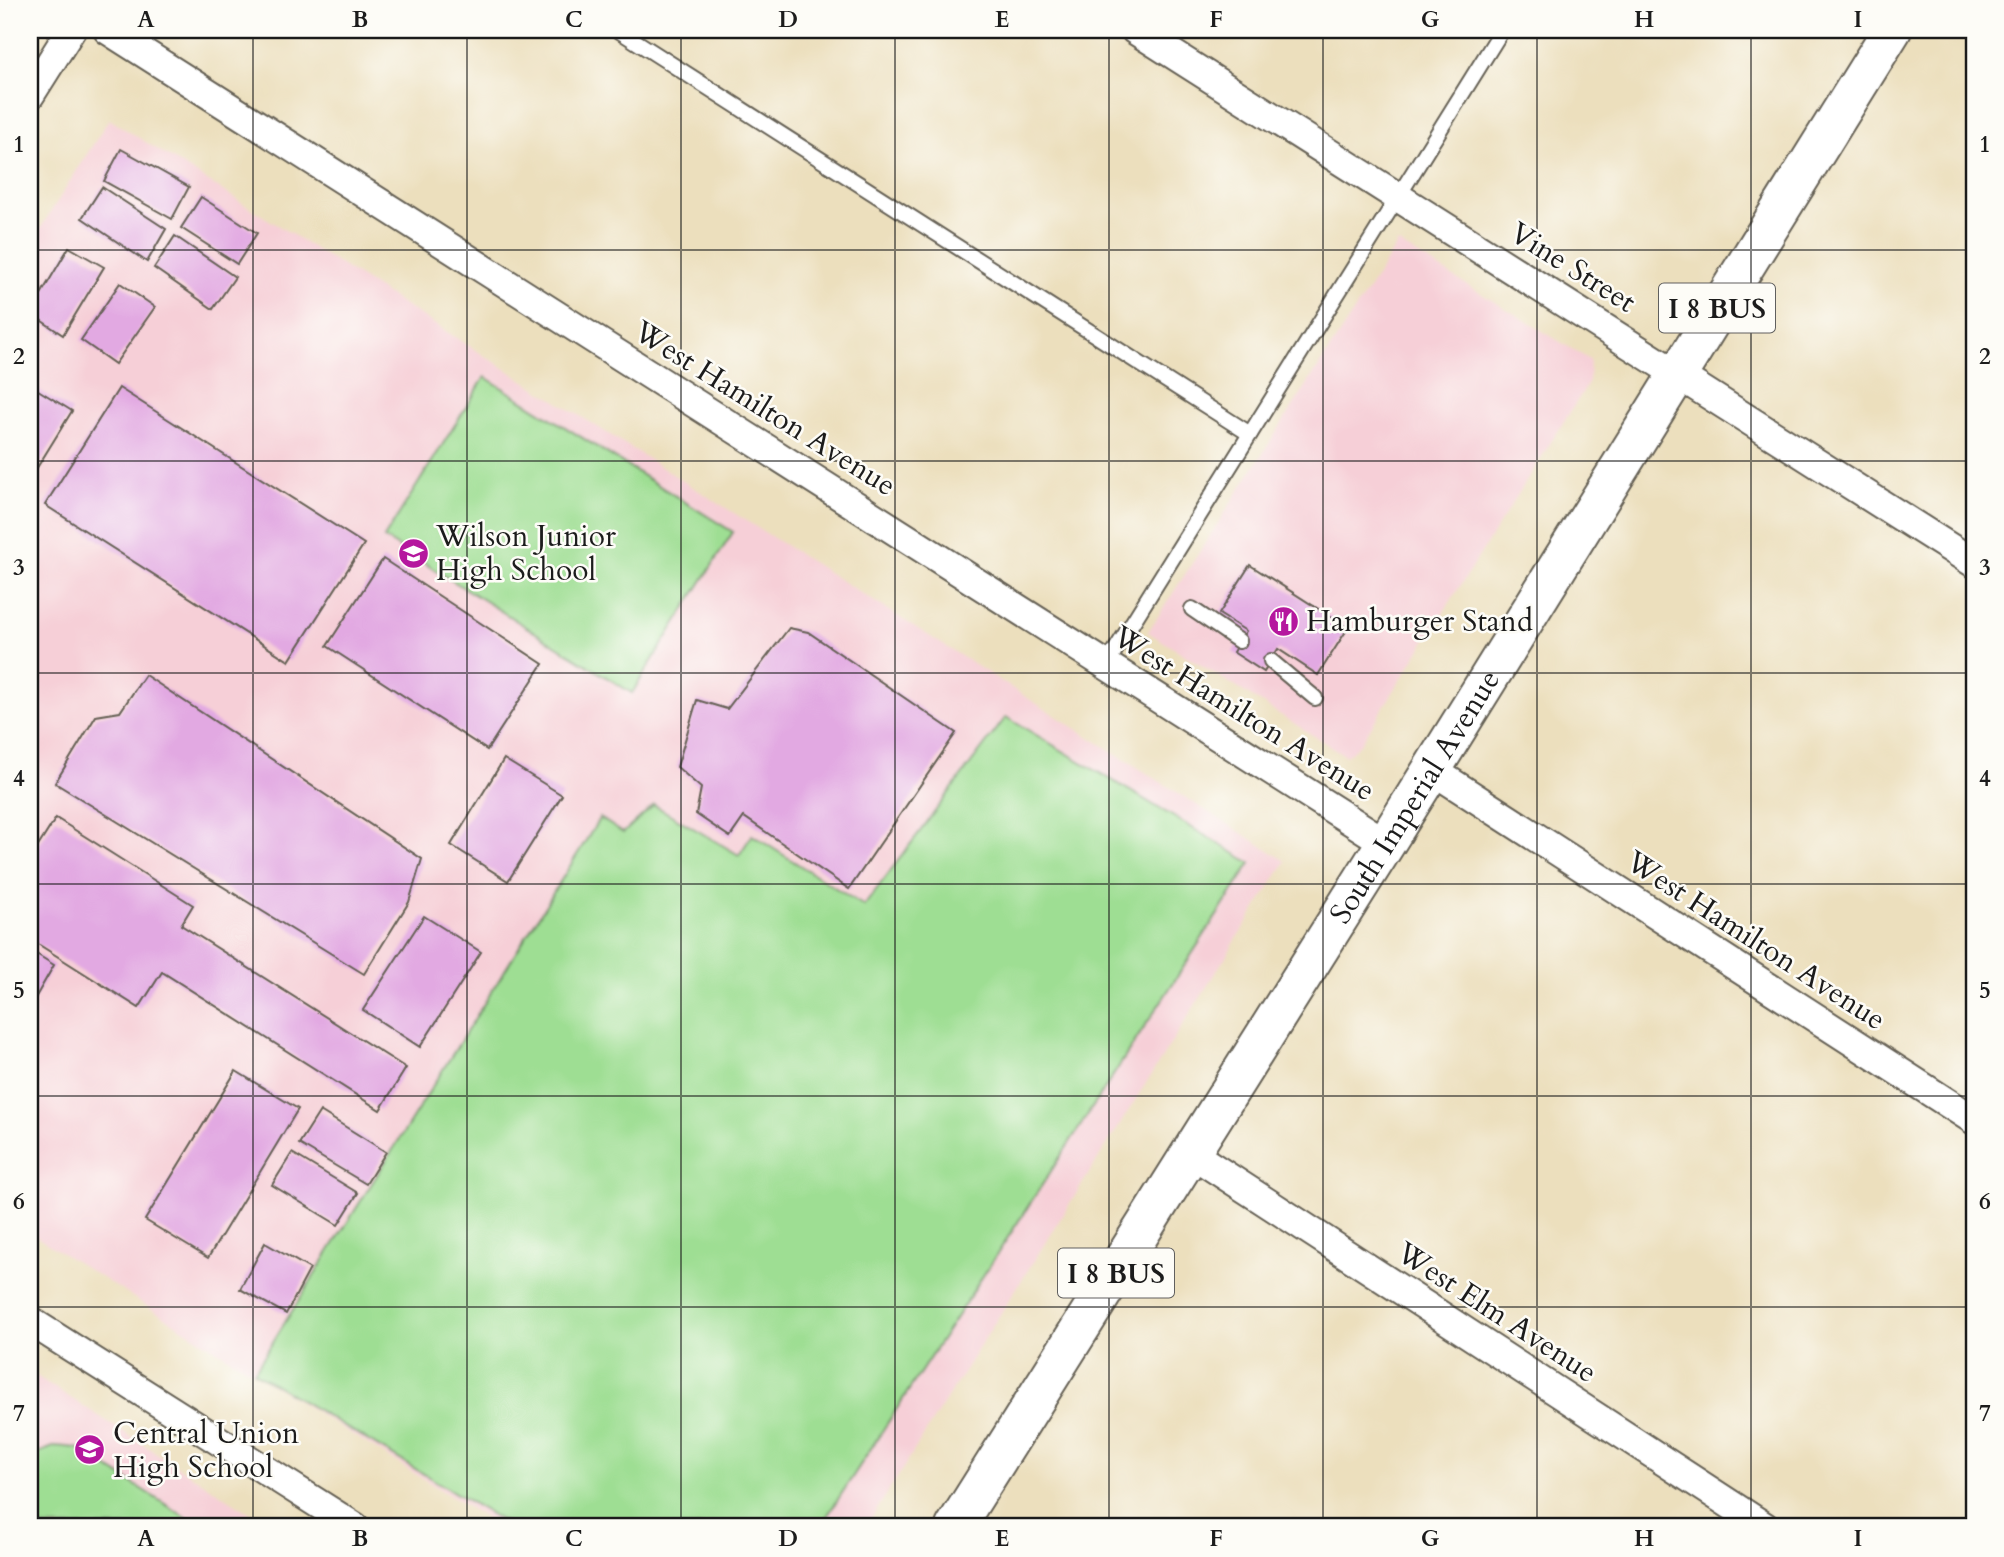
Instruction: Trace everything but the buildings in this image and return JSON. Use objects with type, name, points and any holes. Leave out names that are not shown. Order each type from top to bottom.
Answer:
[{"type":"highway","name":"South Imperial Avenue","points":[[955,1527],[1387,843],[1892,30]]},
{"type":"street","points":[[30,95],[71,30]]},
{"type":"street","name":"West Hamilton Avenue","points":[[108,30],[1387,843]]},
{"type":"street","name":"Vine Street","points":[[1144,32],[1974,563]]},
{"type":"street","name":"West Hamilton Avenue","points":[[1432,771],[1974,1120]]},
{"type":"street","name":"West Elm Avenue","points":[[1191,1153],[1765,1527]]},
{"type":"street","points":[[30,1321],[355,1527]]},
{"type":"lane","points":[[618,30],[1250,434]]},
{"type":"lane","points":[[1106,665],[1502,30]]},
{"type":"lane","points":[[1192,609],[1239,641]]},
{"type":"lane","points":[[1271,661],[1315,698]]},
{"type":"shaded area","name":"Wilson Junior High School","points":[[109,119],[1286,861],[866,1527],[500,1527],[30,1233],[30,245]]},
{"type":"shaded area","points":[[1398,243],[1590,360],[1589,382],[1361,743],[1346,756],[1148,632]]},
{"type":"shaded area","name":"Central Union High School","points":[[30,1372],[272,1527],[30,1527]]},
{"type":"green space","points":[[485,377],[733,532],[632,693],[384,538]]},
{"type":"green space","points":[[1006,717],[1251,863],[820,1527],[512,1527],[254,1372],[600,818],[623,833],[654,805],[739,855],[752,835],[864,906]]},
{"type":"green space","points":[[56,1446],[77,1448],[201,1527],[30,1527],[30,1456]]},
{"type":"place","name":"Wilson Junior High School","points":[[413,553]]},
{"type":"place","name":"Hamburger Stand","points":[[1283,621]]},
{"type":"place","name":"Central Union High School","points":[[90,1450]]}]
